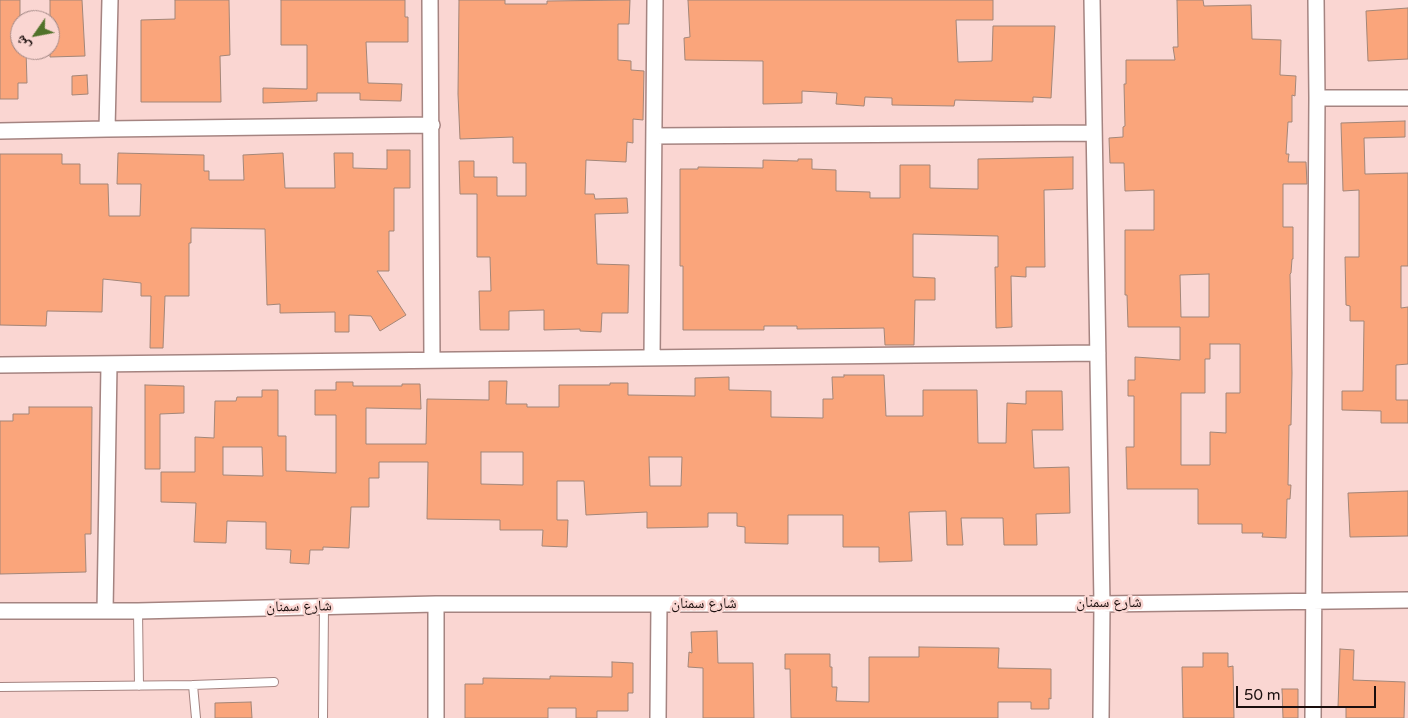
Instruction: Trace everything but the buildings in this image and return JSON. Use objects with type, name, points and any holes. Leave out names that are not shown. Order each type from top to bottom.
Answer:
[{"type":"street","points":[[107,129],[110,0]]},
{"type":"street","points":[[430,0],[432,360]]},
{"type":"street","points":[[652,358],[655,0]]},
{"type":"street","points":[[1092,0],[1102,604],[1101,718]]},
{"type":"street","points":[[1313,718],[1316,0]]},
{"type":"street","points":[[1317,98],[1408,98]]},
{"type":"street","points":[[0,131],[432,125]]},
{"type":"street","points":[[654,136],[1094,133]]},
{"type":"street","points":[[0,365],[1098,353]]},
{"type":"street","points":[[105,611],[109,365]]},
{"type":"street","name":"شارع سمنان","points":[[0,611],[138,611],[436,604],[1102,604],[1408,600]]},
{"type":"street","points":[[436,604],[436,718]]},
{"type":"street","points":[[658,718],[659,604]]},
{"type":"lane","points":[[324,607],[324,718]]},
{"type":"lane","points":[[138,611],[139,686]]},
{"type":"lane","points":[[0,687],[139,686],[274,682]]},
{"type":"lane","points":[[193,685],[196,718]]}]
